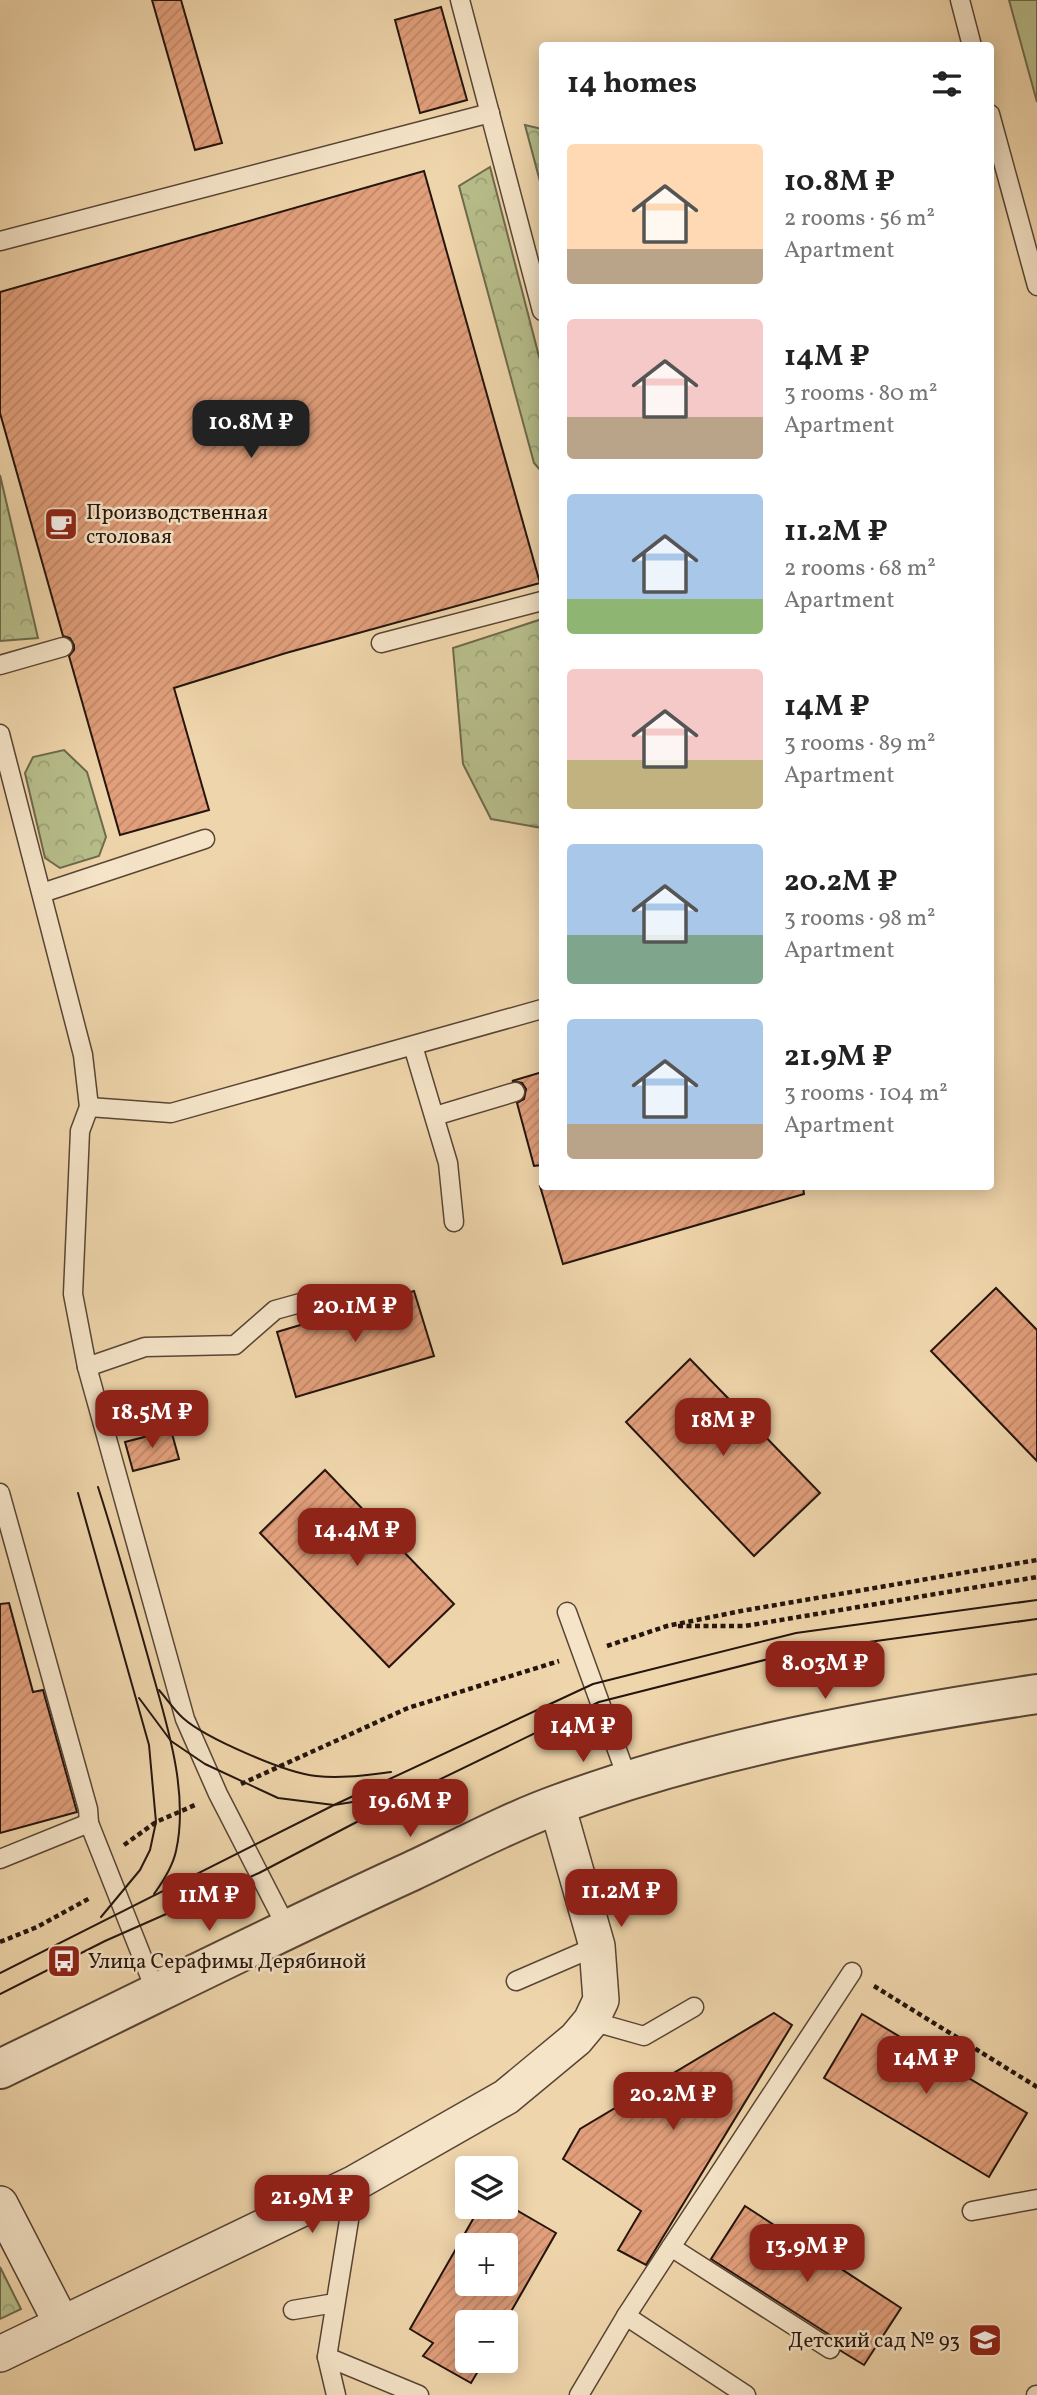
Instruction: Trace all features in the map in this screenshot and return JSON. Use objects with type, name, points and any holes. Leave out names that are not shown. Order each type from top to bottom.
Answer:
[{"type":"street","points":[[0,2068],[287,1928],[556,1805],[628,1780],[786,1739],[939,1709],[1037,1694]]},
{"type":"street","points":[[0,2354],[355,2183],[506,2097],[576,2039],[591,2021],[601,2000],[597,1946],[556,1805]]},
{"type":"street","points":[[2,2214],[62,2324]]},
{"type":"lane","points":[[460,0],[539,300]]},
{"type":"lane","points":[[960,0],[971,42]]},
{"type":"lane","points":[[0,241],[490,113]]},
{"type":"lane","points":[[994,129],[1037,286]]},
{"type":"lane","points":[[381,643],[539,602]]},
{"type":"lane","points":[[0,665],[63,647]]},
{"type":"lane","points":[[0,734],[83,1055],[89,1107],[80,1131],[73,1294],[88,1367],[185,1720],[218,1794],[287,1928]]},
{"type":"lane","points":[[42,893],[205,839]]},
{"type":"lane","points":[[89,1107],[171,1113],[539,1010]]},
{"type":"lane","points":[[413,1046],[448,1163],[454,1222]]},
{"type":"lane","points":[[435,1116],[515,1092]]},
{"type":"lane","points":[[88,1367],[145,1347],[235,1345],[275,1310],[329,1296]]},
{"type":"lane","points":[[0,1493],[88,1810],[89,1822],[156,1992]]},
{"type":"lane","points":[[567,1612],[628,1780]]},
{"type":"lane","points":[[0,1859],[89,1822]]},
{"type":"lane","points":[[516,1982],[597,1946]]},
{"type":"lane","points":[[579,2395],[625,2316],[852,1972]]},
{"type":"lane","points":[[591,2021],[644,2036],[694,2007]]},
{"type":"lane","points":[[336,2395],[327,2357],[355,2183]]},
{"type":"lane","points":[[972,2211],[1037,2199]]},
{"type":"lane","points":[[671,2247],[830,2349]]},
{"type":"lane","points":[[293,2310],[335,2303]]},
{"type":"lane","points":[[625,2316],[746,2395]]},
{"type":"lane","points":[[327,2357],[419,2395]]},
{"type":"path","points":[[0,1942],[37,1927],[113,1886],[123,1846],[156,1822],[408,1708],[667,1626],[1037,1560]]},
{"type":"path","points":[[667,1626],[745,1626],[1037,1577]]},
{"type":"path","points":[[852,1972],[1037,2087]]},
{"type":"green space","points":[[1009,0],[1037,0],[1037,102]]},
{"type":"green space","points":[[525,125],[539,128],[539,178]]},
{"type":"green space","points":[[490,167],[539,356],[539,469],[534,463],[459,186]]},
{"type":"green space","points":[[0,475],[38,638],[0,641]]},
{"type":"green space","points":[[539,620],[539,827],[491,819],[463,764],[453,648]]},
{"type":"green space","points":[[64,750],[87,772],[106,837],[99,856],[60,868],[45,858],[25,773],[33,757]]},
{"type":"green space","points":[[0,2267],[21,2309],[0,2319]]},
{"type":"building","points":[[152,0],[181,0],[222,143],[195,150]]},
{"type":"building","points":[[441,7],[467,100],[420,113],[395,20]]},
{"type":"building","points":[[424,171],[539,583],[286,653],[174,688],[209,810],[120,835],[69,656],[74,645],[70,638],[63,636],[0,413],[0,292]]},
{"type":"building","points":[[539,1073],[539,1165],[534,1166],[517,1103],[524,1099],[526,1089],[522,1083],[512,1081]]},
{"type":"building","points":[[541,1190],[804,1190],[804,1194],[563,1264]]},
{"type":"building","points":[[996,1288],[1037,1330],[1037,1461],[931,1351]]},
{"type":"building","points":[[414,1291],[434,1356],[296,1397],[277,1332]]},
{"type":"building","points":[[690,1359],[820,1493],[754,1556],[626,1422]]},
{"type":"building","points":[[171,1430],[179,1459],[133,1471],[125,1442]]},
{"type":"building","points":[[325,1470],[454,1604],[389,1667],[260,1533]]},
{"type":"building","points":[[9,1603],[33,1692],[43,1690],[77,1812],[0,1833],[0,1604]]},
{"type":"building","points":[[774,2013],[792,2025],[646,2265],[618,2250],[641,2211],[563,2159],[580,2129]]},
{"type":"building","points":[[862,2014],[1027,2113],[989,2177],[824,2078]]},
{"type":"building","points":[[745,2206],[901,2308],[864,2365],[841,2351],[836,2339],[711,2259]]},
{"type":"building","points":[[518,2211],[556,2233],[512,2310],[455,2310],[455,2373],[477,2373],[471,2383],[423,2356],[433,2343],[410,2329],[455,2251],[455,2296],[518,2296],[518,2233],[465,2233],[473,2219],[518,2219]]},
{"type":"tram line","points":[[98,1487],[161,1703],[178,1778],[180,1803],[176,1851],[170,1868],[154,1894]]},
{"type":"tram line","points":[[78,1493],[149,1745],[156,1822],[150,1850],[140,1870],[101,1917]]},
{"type":"tram line","points":[[0,1973],[334,1805],[593,1684],[796,1633],[1037,1600]]},
{"type":"tram line","points":[[0,1994],[105,1941],[259,1873],[416,1791],[599,1702],[796,1652],[1037,1619]]},
{"type":"tram line","points":[[159,1690],[180,1715],[194,1726],[267,1762],[325,1777],[391,1772]]},
{"type":"tram line","points":[[139,1698],[171,1741],[205,1764],[278,1798],[334,1805],[396,1795]]},
{"type":"place","name":"Производственная столовая","points":[[61,524]]},
{"type":"place","name":"Улица Серафимы Дерябиной","points":[[64,1961]]},
{"type":"place","name":"Детский сад № 93","points":[[985,2340]]}]
